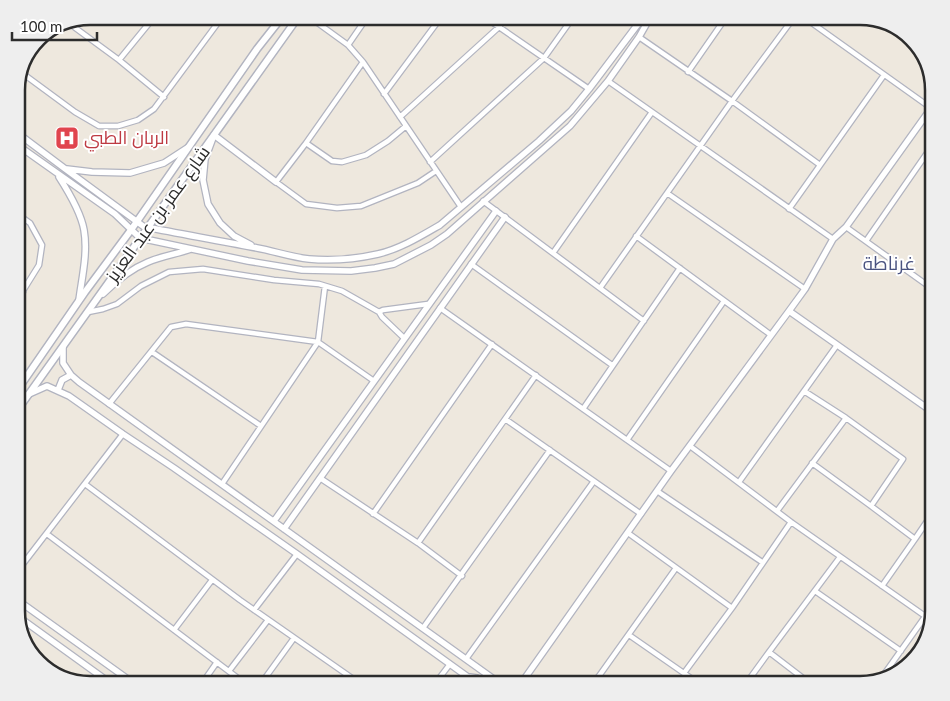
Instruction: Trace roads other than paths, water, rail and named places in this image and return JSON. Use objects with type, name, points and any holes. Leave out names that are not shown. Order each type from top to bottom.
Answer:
[{"type":"main road","name":"شارع عمر بن عبد العزيز","points":[[25,379],[79,300],[131,230],[257,49],[276,25]]},
{"type":"main road","name":"شارع عمر بن عبد العزيز","points":[[25,400],[293,25]]},
{"type":"street","points":[[119,60],[148,25]]},
{"type":"street","points":[[26,76],[75,112],[99,126],[118,126],[138,120],[154,109],[216,25]]},
{"type":"street","points":[[320,25],[348,45],[363,62],[461,208]]},
{"type":"street","points":[[348,45],[362,25]]},
{"type":"street","points":[[384,94],[435,25]]},
{"type":"street","points":[[496,25],[589,89]]},
{"type":"street","points":[[430,162],[544,58],[568,25]]},
{"type":"street","points":[[25,139],[148,228],[307,259],[328,260],[378,254],[422,236],[440,225],[539,141],[571,110],[589,89],[637,25]]},
{"type":"street","points":[[25,150],[115,214],[140,238],[302,270],[350,272],[375,268],[394,264],[431,245],[447,234],[570,126],[608,81],[646,25]]},
{"type":"street","points":[[688,72],[721,25]]},
{"type":"street","points":[[600,288],[732,101],[788,25]]},
{"type":"street","points":[[815,25],[884,75],[925,101]]},
{"type":"street","points":[[74,27],[119,60],[164,97]]},
{"type":"street","points":[[400,117],[499,27]]},
{"type":"street","points":[[639,37],[820,165]]},
{"type":"street","points":[[276,182],[363,62]]},
{"type":"street","points":[[789,208],[884,75]]},
{"type":"street","points":[[608,81],[833,239]]},
{"type":"street","points":[[553,253],[652,112]]},
{"type":"street","points":[[526,676],[671,471],[789,311],[805,288],[833,239],[846,227],[925,116]]},
{"type":"street","points":[[306,143],[332,161],[342,162],[366,154],[388,141],[406,126]]},
{"type":"street","points":[[258,248],[234,236],[220,223],[208,204],[203,180],[205,159],[214,136],[306,204],[337,208],[361,206],[418,183],[436,171]]},
{"type":"street","points":[[64,168],[92,172],[130,173],[164,163],[189,147]]},
{"type":"street","points":[[866,241],[925,156]]},
{"type":"street","points":[[57,173],[72,196],[84,228],[86,245],[79,300]]},
{"type":"street","points":[[667,193],[805,288]]},
{"type":"street","points":[[483,201],[644,321]]},
{"type":"street","points":[[274,521],[496,211]]},
{"type":"street","points":[[284,529],[505,217]]},
{"type":"street","points":[[25,219],[30,223],[42,245],[40,265],[25,289]]},
{"type":"street","points":[[846,227],[925,284]]},
{"type":"street","points":[[636,236],[771,335]]},
{"type":"street","points":[[96,301],[115,282],[131,271],[150,261],[193,249]]},
{"type":"street","points":[[471,264],[612,365]]},
{"type":"street","points":[[583,409],[680,268]]},
{"type":"street","points":[[88,312],[117,304],[141,286],[169,272],[203,269],[274,280],[319,284],[342,291],[379,312],[404,338]]},
{"type":"street","points":[[222,484],[318,342],[325,286]]},
{"type":"street","points":[[627,440],[724,301]]},
{"type":"street","points":[[379,312],[428,304]]},
{"type":"street","points":[[440,308],[671,471]]},
{"type":"street","points":[[789,311],[925,407]]},
{"type":"street","points":[[109,404],[172,327],[186,324],[318,342],[374,380]]},
{"type":"street","points":[[373,514],[492,344]]},
{"type":"street","points":[[738,482],[837,345]]},
{"type":"street","points":[[63,347],[63,363],[71,375],[490,676]]},
{"type":"street","points":[[152,352],[261,426]]},
{"type":"street","points":[[58,390],[62,380],[71,375]]},
{"type":"street","points":[[418,543],[536,375]]},
{"type":"street","points":[[29,394],[47,386],[70,396],[297,554],[467,676]]},
{"type":"street","points":[[804,391],[846,418],[903,459],[871,506]]},
{"type":"street","points":[[778,511],[846,418]]},
{"type":"street","points":[[505,419],[641,514]]},
{"type":"street","points":[[25,562],[123,434]]},
{"type":"street","points":[[690,446],[791,522],[924,616]]},
{"type":"street","points":[[423,628],[462,576],[550,450]]},
{"type":"street","points":[[812,463],[915,539]]},
{"type":"street","points":[[320,478],[418,543],[462,576]]},
{"type":"street","points":[[466,659],[594,482]]},
{"type":"street","points":[[85,484],[212,580],[349,676]]},
{"type":"street","points":[[657,491],[762,562]]},
{"type":"street","points":[[684,673],[732,608],[791,522]]},
{"type":"street","points":[[882,586],[925,524]]},
{"type":"street","points":[[628,533],[732,608]]},
{"type":"street","points":[[47,534],[235,676]]},
{"type":"street","points":[[254,610],[297,554]]},
{"type":"street","points":[[752,676],[840,557]]},
{"type":"street","points":[[599,676],[676,568]]},
{"type":"street","points":[[174,630],[212,580]]},
{"type":"street","points":[[815,591],[901,651]]},
{"type":"street","points":[[25,605],[123,676]]},
{"type":"street","points":[[887,670],[924,617]]},
{"type":"street","points":[[229,671],[268,620]]},
{"type":"street","points":[[26,622],[101,676]]},
{"type":"street","points":[[629,634],[688,676]]},
{"type":"street","points":[[267,676],[294,638]]},
{"type":"street","points":[[768,652],[798,676]]},
{"type":"street","points":[[207,676],[217,662]]},
{"type":"street","points":[[441,676],[450,664]]},
{"type":"place","name":"الربان الطبي","points":[[67,138]]},
{"type":"district","name":"غرناطة","points":[[889,263]]}]
